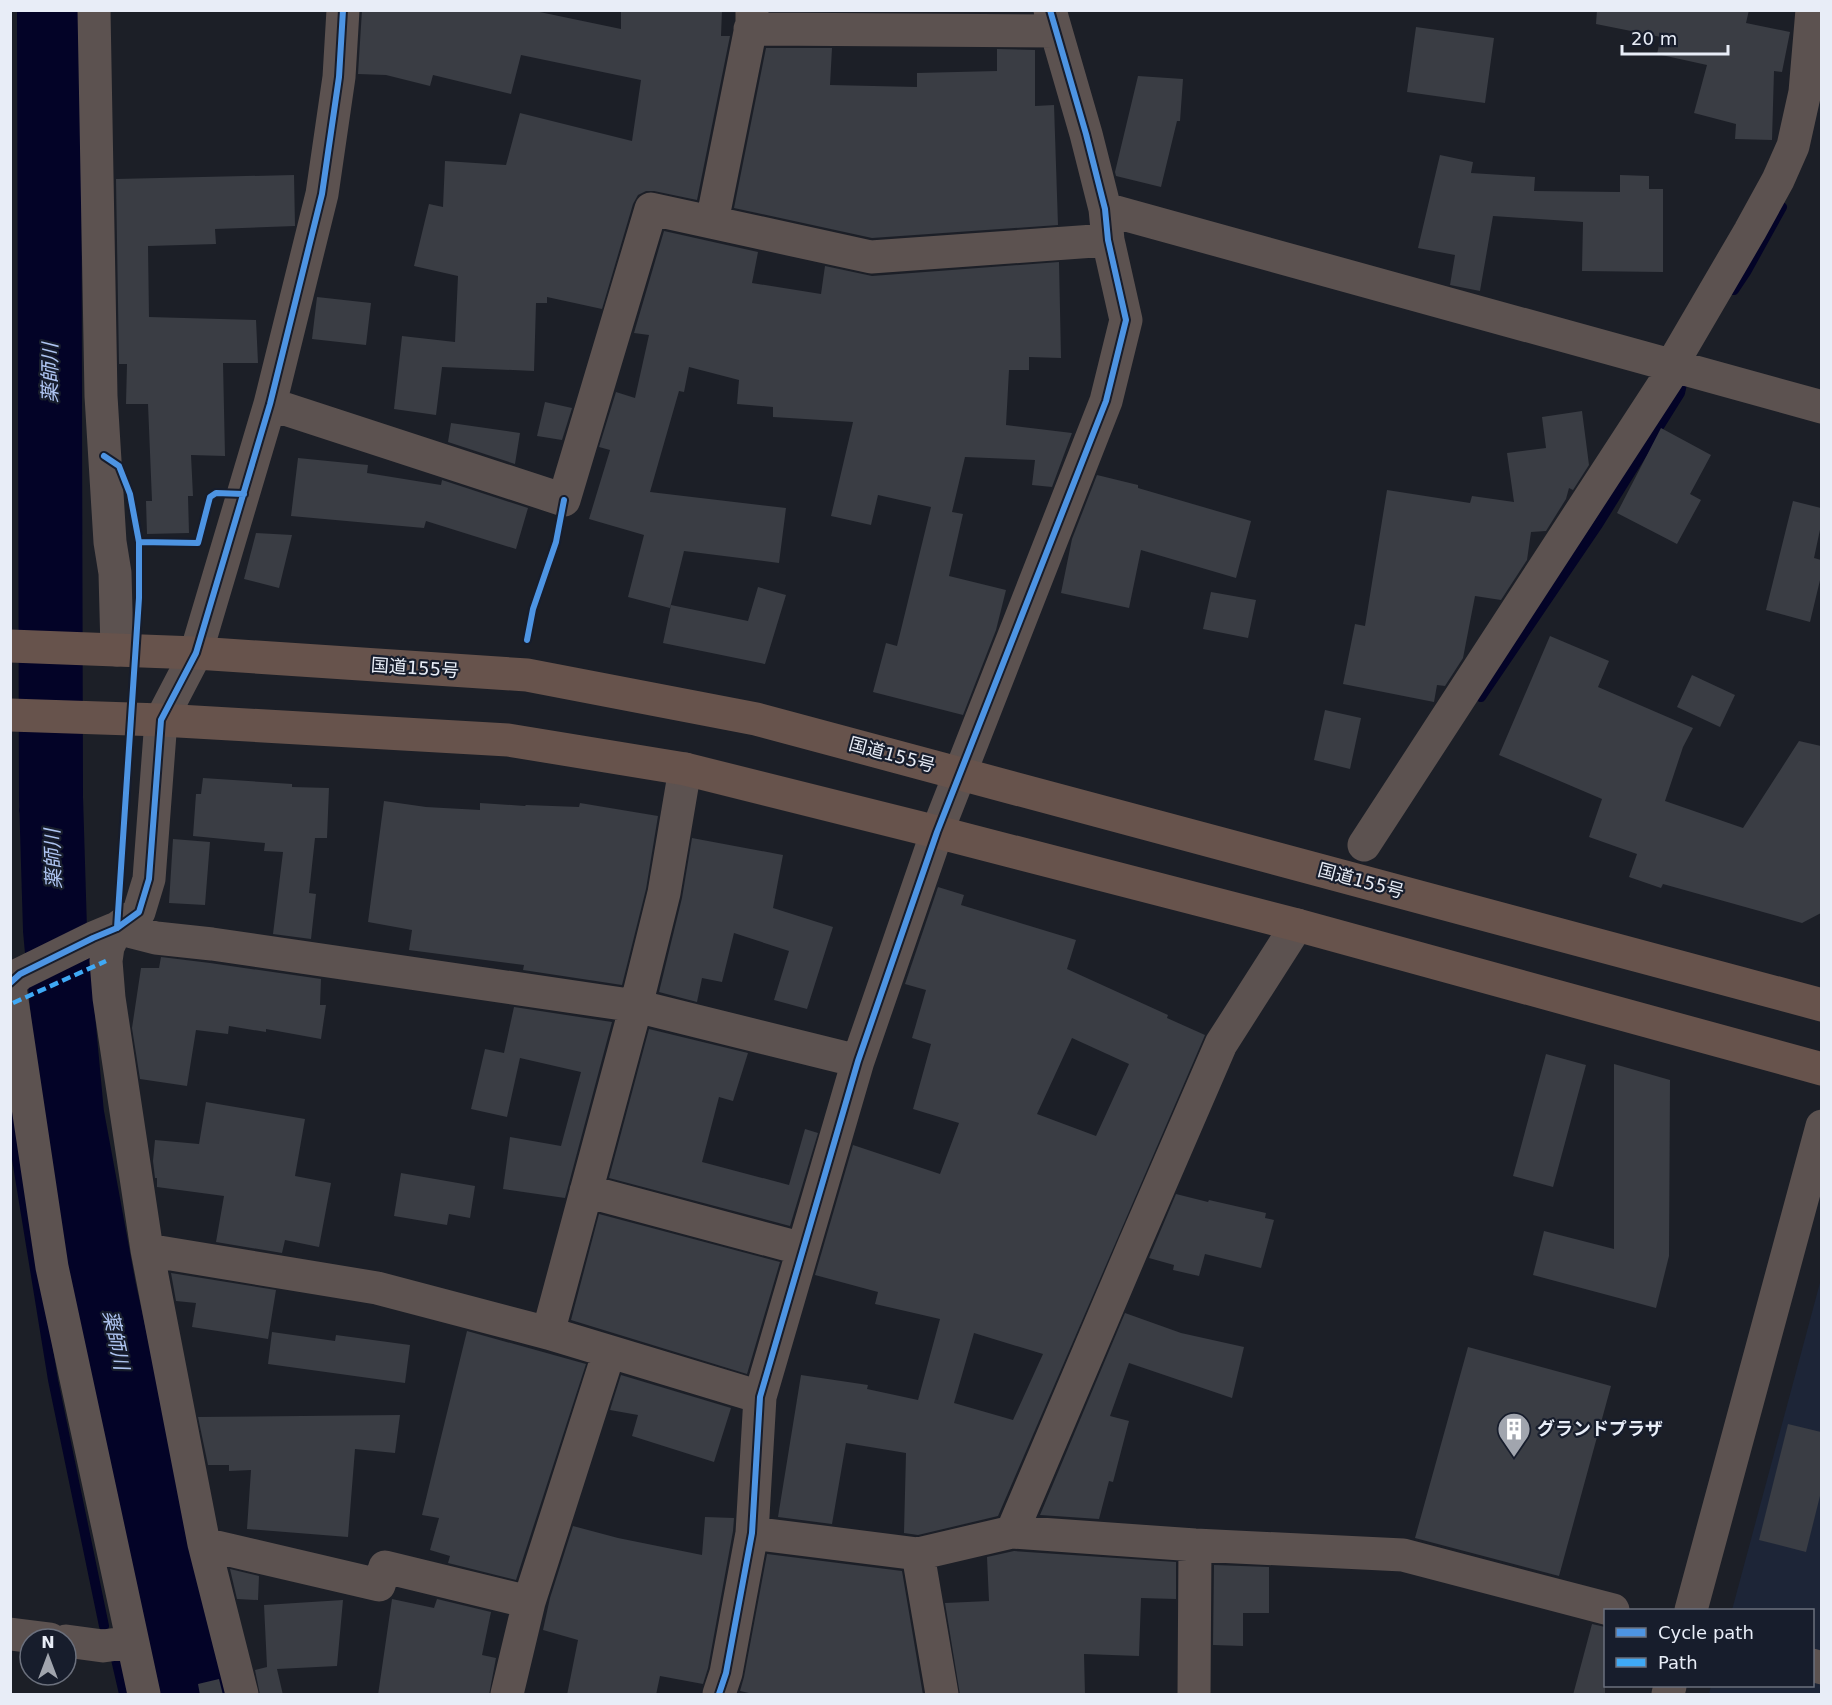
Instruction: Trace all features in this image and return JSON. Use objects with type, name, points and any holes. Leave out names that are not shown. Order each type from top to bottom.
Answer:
[{"type":"highway","name":"国道155号","points":[[10,646],[196,653],[526,675],[756,719],[1821,1005]]},
{"type":"highway","points":[[10,715],[161,720],[508,740],[685,769],[1297,925],[1821,1070]]},
{"type":"street","points":[[94,10],[101,396],[110,542],[115,573],[117,650]]},
{"type":"street","points":[[144,1695],[52,1267],[14,981],[105,933],[138,912],[149,879],[161,720],[196,653],[270,404],[322,194],[339,78],[343,10]]},
{"type":"street","points":[[1364,845],[1675,367],[1677,356],[1778,180],[1793,146],[1805,92],[1812,10]]},
{"type":"street","points":[[711,222],[751,20],[1053,21],[1086,135],[1126,320],[1106,401],[937,832],[858,1061],[760,1397],[752,1533],[726,1673],[719,1695]]},
{"type":"street","points":[[270,404],[564,500],[651,209],[871,257],[1107,224],[1675,367],[1821,407]]},
{"type":"street","points":[[548,1334],[664,893],[685,769]]},
{"type":"street","points":[[1012,1532],[1221,1044],[1297,925]]},
{"type":"street","points":[[105,933],[224,946],[636,1006],[858,1061]]},
{"type":"street","points":[[105,933],[108,947],[106,960],[109,998],[147,1250],[204,1544],[242,1695]]},
{"type":"street","points":[[1692,1609],[1821,1126]]},
{"type":"street","points":[[586,1191],[803,1249]]},
{"type":"street","points":[[147,1250],[376,1288],[548,1334],[760,1397]]},
{"type":"street","points":[[507,1695],[529,1602],[609,1352]]},
{"type":"street","points":[[752,1533],[918,1554],[1012,1532],[1195,1545],[1403,1555],[1606,1609]]},
{"type":"street","points":[[204,1544],[379,1585],[385,1567],[529,1602]]},
{"type":"street","points":[[1194,1695],[1195,1545]]},
{"type":"street","points":[[918,1554],[942,1695]]},
{"type":"street","points":[[78,1643],[103,1646],[132,1642]]},
{"type":"shaded area","points":[[1821,1279],[1821,1694],[1709,1694],[1711,1687],[1814,1687],[1814,1609],[1732,1609]]},
{"type":"building","points":[[362,10],[530,10],[621,29],[621,10],[722,10],[721,36],[730,36],[697,200],[654,191],[646,191],[638,195],[633,204],[602,309],[547,297],[547,303],[536,303],[534,371],[442,367],[436,415],[394,409],[402,336],[455,342],[458,276],[414,266],[429,204],[443,207],[445,161],[506,165],[520,113],[632,141],[641,80],[521,55],[511,94],[433,75],[430,86],[386,75],[358,74]]},
{"type":"building","points":[[1597,10],[1749,10],[1746,23],[1790,32],[1782,72],[1774,71],[1772,140],[1735,139],[1736,124],[1694,113],[1707,65],[1657,54],[1661,37],[1596,24]]},
{"type":"building","points":[[1416,27],[1494,38],[1485,103],[1407,92]]},
{"type":"building","points":[[766,48],[832,48],[830,85],[917,87],[917,73],[997,71],[997,49],[1035,50],[1035,106],[1054,105],[1058,225],[872,238],[734,208]]},
{"type":"building","points":[[1138,76],[1183,79],[1180,121],[1177,121],[1161,187],[1116,176],[1115,172]]},
{"type":"building","points":[[1440,155],[1473,162],[1471,173],[1535,177],[1534,191],[1620,192],[1620,175],[1649,176],[1649,189],[1663,189],[1663,272],[1582,271],[1583,222],[1493,216],[1480,291],[1450,285],[1455,255],[1418,248]]},
{"type":"building","points":[[294,175],[295,226],[215,229],[216,244],[148,246],[149,317],[256,320],[258,363],[223,363],[225,456],[191,455],[193,496],[188,496],[189,533],[147,534],[146,501],[152,501],[148,404],[126,404],[127,364],[119,364],[116,179]]},
{"type":"building","points":[[664,231],[758,252],[752,283],[821,294],[825,266],[872,276],[1059,262],[1061,358],[1029,357],[1029,370],[1009,370],[1006,425],[1072,433],[1052,487],[1032,485],[1035,460],[965,457],[952,512],[963,514],[949,576],[1006,590],[996,630],[963,715],[873,692],[886,643],[897,646],[931,507],[878,495],[871,525],[831,516],[853,422],[773,417],[773,407],[737,404],[739,380],[689,367],[684,392],[679,391],[650,492],[786,508],[779,563],[684,551],[670,608],[628,597],[644,535],[589,519],[610,450],[599,447],[616,392],[635,398],[649,335],[634,333]]},
{"type":"building","points":[[317,297],[371,303],[366,345],[312,339]]},
{"type":"building","points":[[545,402],[572,408],[562,440],[537,436]]},
{"type":"building","points":[[1582,411],[1589,465],[1573,490],[1569,488],[1566,499],[1546,531],[1531,532],[1527,560],[1501,600],[1475,596],[1463,658],[1445,686],[1437,685],[1434,702],[1343,684],[1355,624],[1365,626],[1387,490],[1470,503],[1472,496],[1514,502],[1507,453],[1546,448],[1542,417]]},
{"type":"building","points":[[451,423],[520,433],[515,464],[448,442]]},
{"type":"building","points":[[1661,428],[1711,455],[1690,494],[1701,500],[1677,544],[1617,513]]},
{"type":"building","points":[[298,458],[368,465],[367,473],[441,485],[442,480],[528,508],[516,549],[426,521],[424,528],[291,516]]},
{"type":"building","points":[[1097,475],[1138,485],[1138,488],[1251,521],[1236,578],[1141,550],[1129,608],[1061,593],[1072,539]]},
{"type":"building","points":[[1793,501],[1821,508],[1821,525],[1814,558],[1821,560],[1821,576],[1810,622],[1766,610]]},
{"type":"building","points":[[256,533],[292,535],[279,588],[244,579]]},
{"type":"building","points":[[758,587],[786,595],[765,664],[663,643],[671,605],[748,621]]},
{"type":"building","points":[[1211,592],[1256,600],[1248,638],[1203,629]]},
{"type":"building","points":[[1550,636],[1609,661],[1598,687],[1693,728],[1683,747],[1665,801],[1743,828],[1799,741],[1821,746],[1821,913],[1802,923],[1663,884],[1661,888],[1629,877],[1637,854],[1589,837],[1602,799],[1499,755]]},
{"type":"building","points":[[1692,675],[1735,695],[1720,727],[1677,707]]},
{"type":"building","points":[[1325,710],[1361,718],[1350,769],[1314,760]]},
{"type":"building","points":[[203,778],[292,784],[292,787],[329,788],[327,838],[315,838],[309,893],[316,894],[311,939],[273,934],[283,852],[264,851],[265,843],[193,836],[196,794],[201,794]]},
{"type":"building","points":[[384,801],[426,807],[480,810],[480,803],[579,807],[580,803],[658,816],[646,889],[622,985],[523,970],[524,965],[409,950],[412,930],[368,922]]},
{"type":"building","points":[[692,838],[783,855],[773,908],[833,927],[807,1009],[774,1000],[789,951],[734,933],[722,982],[702,978],[697,1002],[659,992],[682,898]]},
{"type":"building","points":[[173,839],[210,842],[205,905],[169,903]]},
{"type":"building","points":[[938,887],[964,895],[961,905],[1076,940],[1067,969],[1168,1015],[1167,1018],[1205,1035],[998,1516],[918,1535],[904,1533],[906,1453],[846,1443],[832,1524],[778,1517],[801,1375],[868,1385],[867,1389],[918,1400],[940,1319],[875,1304],[878,1292],[815,1275],[853,1145],[940,1174],[959,1123],[913,1109],[931,1044],[912,1038],[926,990],[905,984]],"holes":[[[1072,1038],[1129,1064],[1096,1136],[1037,1114]],[[974,1333],[1043,1354],[1013,1420],[954,1403]]]},
{"type":"building","points":[[161,957],[321,979],[320,1005],[326,1005],[321,1039],[266,1029],[266,1032],[229,1026],[228,1034],[196,1030],[187,1086],[140,1079],[132,1028],[141,968],[159,968]]},
{"type":"building","points":[[514,1007],[612,1022],[565,1198],[503,1189],[510,1137],[561,1146],[581,1072],[520,1058],[507,1117],[471,1109],[485,1049],[504,1053]]},
{"type":"building","points":[[649,1029],[748,1053],[733,1101],[719,1097],[702,1162],[789,1185],[805,1129],[818,1133],[790,1226],[609,1178]]},
{"type":"building","points":[[1546,1054],[1586,1065],[1553,1187],[1513,1176]]},
{"type":"building","points":[[1614,1064],[1670,1080],[1669,1256],[1656,1308],[1533,1275],[1544,1231],[1614,1249]]},
{"type":"building","points":[[206,1102],[305,1119],[295,1176],[331,1183],[319,1247],[285,1240],[282,1253],[216,1242],[224,1196],[157,1187],[153,1161],[155,1140],[199,1144]]},
{"type":"building","points":[[401,1173],[475,1186],[470,1218],[449,1214],[447,1225],[394,1216]]},
{"type":"building","points":[[1176,1194],[1266,1213],[1265,1218],[1274,1220],[1261,1268],[1205,1254],[1199,1276],[1173,1270],[1174,1265],[1149,1258]]},
{"type":"building","points":[[599,1214],[780,1262],[747,1374],[571,1320]]},
{"type":"building","points":[[171,1273],[276,1290],[268,1339],[192,1327],[196,1303],[176,1301]]},
{"type":"building","points":[[1125,1313],[1181,1333],[1244,1347],[1232,1398],[1129,1363],[1110,1416],[1129,1421],[1113,1482],[1109,1481],[1099,1519],[1040,1515]]},
{"type":"building","points":[[467,1331],[586,1364],[516,1580],[448,1563],[450,1556],[430,1550],[439,1518],[422,1515]]},
{"type":"building","points":[[272,1332],[335,1341],[336,1335],[410,1345],[405,1383],[268,1364]]},
{"type":"building","name":"グランドプラザ","points":[[1468,1347],[1611,1386],[1559,1576],[1415,1538]]},
{"type":"building","points":[[621,1375],[731,1408],[714,1462],[632,1436],[638,1415],[610,1410]]},
{"type":"building","points":[[400,1415],[395,1453],[355,1449],[348,1537],[247,1529],[251,1470],[229,1471],[229,1465],[208,1465],[198,1417]]},
{"type":"building","points":[[1788,1424],[1821,1432],[1821,1492],[1806,1552],[1759,1540]]},
{"type":"building","points":[[705,1517],[734,1518],[708,1668],[703,1684],[660,1676],[656,1695],[567,1695],[578,1640],[543,1630],[550,1598],[573,1526],[618,1538],[702,1555]]},
{"type":"building","points":[[1014,1551],[1176,1562],[1176,1599],[1141,1598],[1139,1656],[1084,1654],[1085,1695],[960,1695],[945,1603],[989,1601],[987,1557]]},
{"type":"building","points":[[767,1554],[902,1571],[923,1695],[758,1695],[740,1691]]},
{"type":"building","points":[[1214,1565],[1269,1567],[1269,1613],[1243,1613],[1243,1646],[1213,1645]]},
{"type":"building","points":[[230,1569],[259,1576],[258,1600],[237,1599]]},
{"type":"building","points":[[392,1599],[434,1608],[437,1599],[491,1612],[482,1655],[496,1658],[489,1695],[378,1695]]},
{"type":"building","points":[[343,1600],[337,1666],[277,1669],[283,1695],[260,1695],[255,1670],[267,1667],[264,1605]]},
{"type":"building","points":[[1592,1624],[1604,1627],[1605,1695],[1573,1695]]},
{"type":"building","points":[[219,1679],[223,1695],[200,1695],[198,1684]]},
{"type":"waterway","name":"薬師川","points":[[49,10],[51,797],[55,930],[72,1114],[104,1288],[193,1694]]},
{"type":"waterway","points":[[1734,290],[1782,207]]},
{"type":"waterway","points":[[1481,697],[1597,526],[1680,393],[1684,375]]},
{"type":"waterway","points":[[24,810],[51,797]]},
{"type":"waterway","points":[[10,1116],[53,1380],[104,1626]]},
{"type":"waterway","points":[[115,1655],[124,1694]]},
{"type":"marked path","points":[[13,1003],[106,961]]},
{"type":"cycle path","points":[[10,983],[20,974],[117,928],[139,912],[149,879],[161,720],[196,653],[270,404],[322,194],[339,77],[343,10]]},
{"type":"cycle path","points":[[719,1694],[726,1673],[752,1533],[760,1397],[858,1061],[937,832],[1106,401],[1126,320],[1108,240],[1105,209],[1050,10]]},
{"type":"cycle path","points":[[104,456],[119,466],[130,494],[139,542],[139,598],[117,928]]},
{"type":"cycle path","points":[[139,542],[198,543],[210,497],[216,493],[244,494]]},
{"type":"cycle path","points":[[527,640],[533,609],[556,542],[564,500]]},
{"type":"place","name":"グランドプラザ","points":[[1514,1458]]}]
